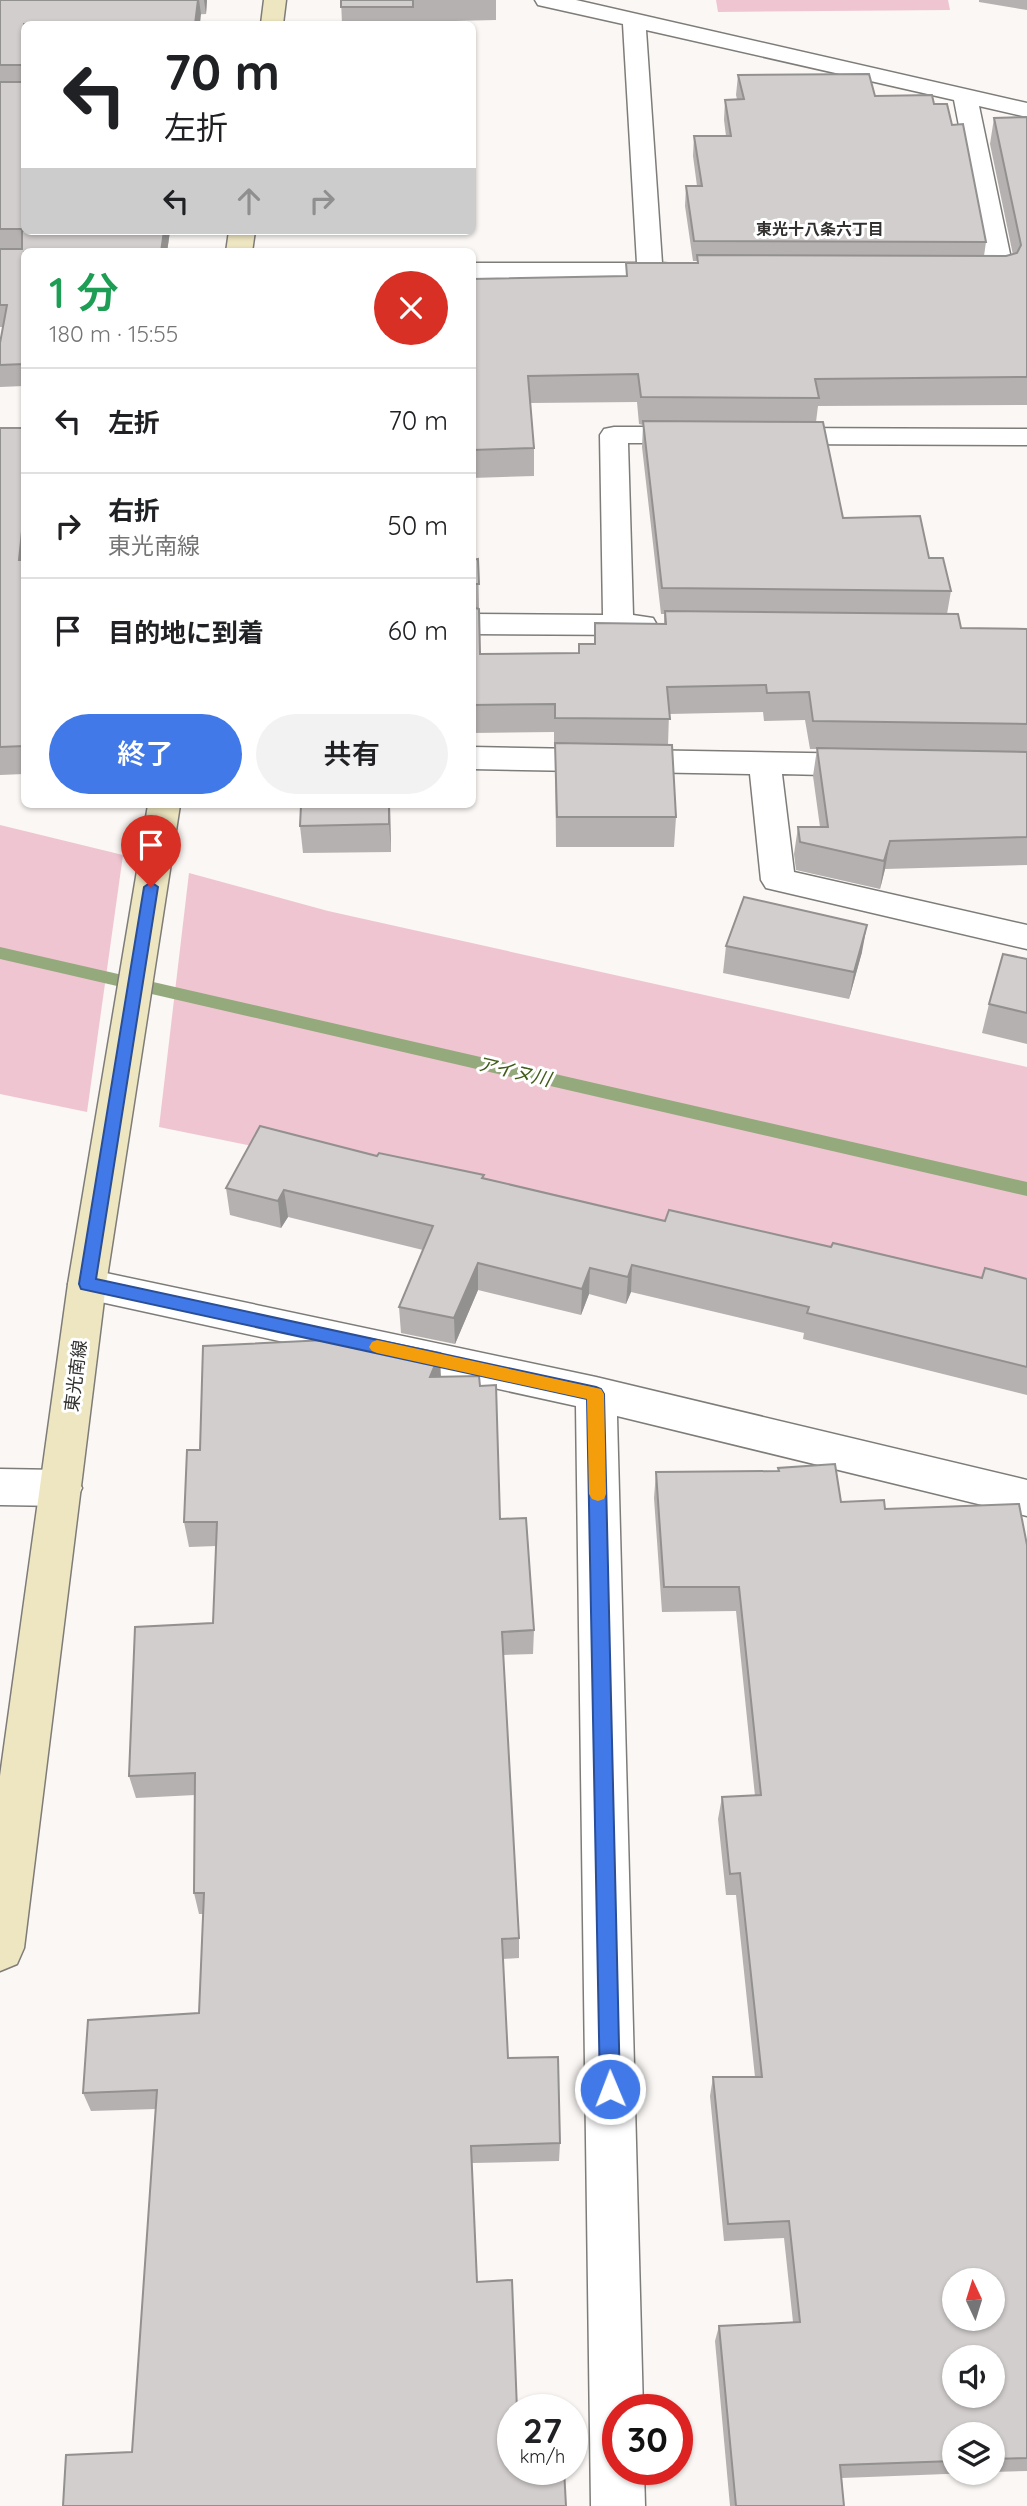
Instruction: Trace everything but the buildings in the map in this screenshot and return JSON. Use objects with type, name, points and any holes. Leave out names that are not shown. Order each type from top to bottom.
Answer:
[{"type":"street","points":[[272,21],[275,0]]},
{"type":"street","points":[[546,0],[1027,110]]},
{"type":"street","points":[[634,20],[650,271]]},
{"type":"street","points":[[947,273],[1001,273],[965,96]]},
{"type":"street","points":[[476,271],[704,272]]},
{"type":"street","points":[[618,625],[614,435],[1027,437]]},
{"type":"street","points":[[476,624],[673,626]]},
{"type":"street","points":[[476,758],[889,765]]},
{"type":"street","points":[[765,764],[778,880],[1027,937]]},
{"type":"street","name":"東光南線","points":[[0,1948],[5,1878],[61,1488],[87,1284],[164,808]]},
{"type":"street","points":[[87,1284],[596,1394],[1027,1498]]},
{"type":"street","points":[[596,1394],[618,2506]]},
{"type":"street","points":[[0,1487],[61,1488]]},
{"type":"shaded area","points":[[716,0],[948,0],[950,10],[718,12]]},
{"type":"shaded area","points":[[0,825],[123,855],[87,1112],[0,1094]]},
{"type":"shaded area","points":[[189,873],[328,911],[1027,1067],[1027,1303],[159,1127]]},
{"type":"waterway","name":"アイヌ川","points":[[0,953],[1027,1189]]},
{"type":"slow traffic","points":[[377,1347],[596,1394],[598,1494]]},
{"type":"district","name":"東光十八条六丁目","points":[[820,229]]},
{"type":"route","points":[[151,887],[87,1284],[596,1394],[610,2089]]}]
